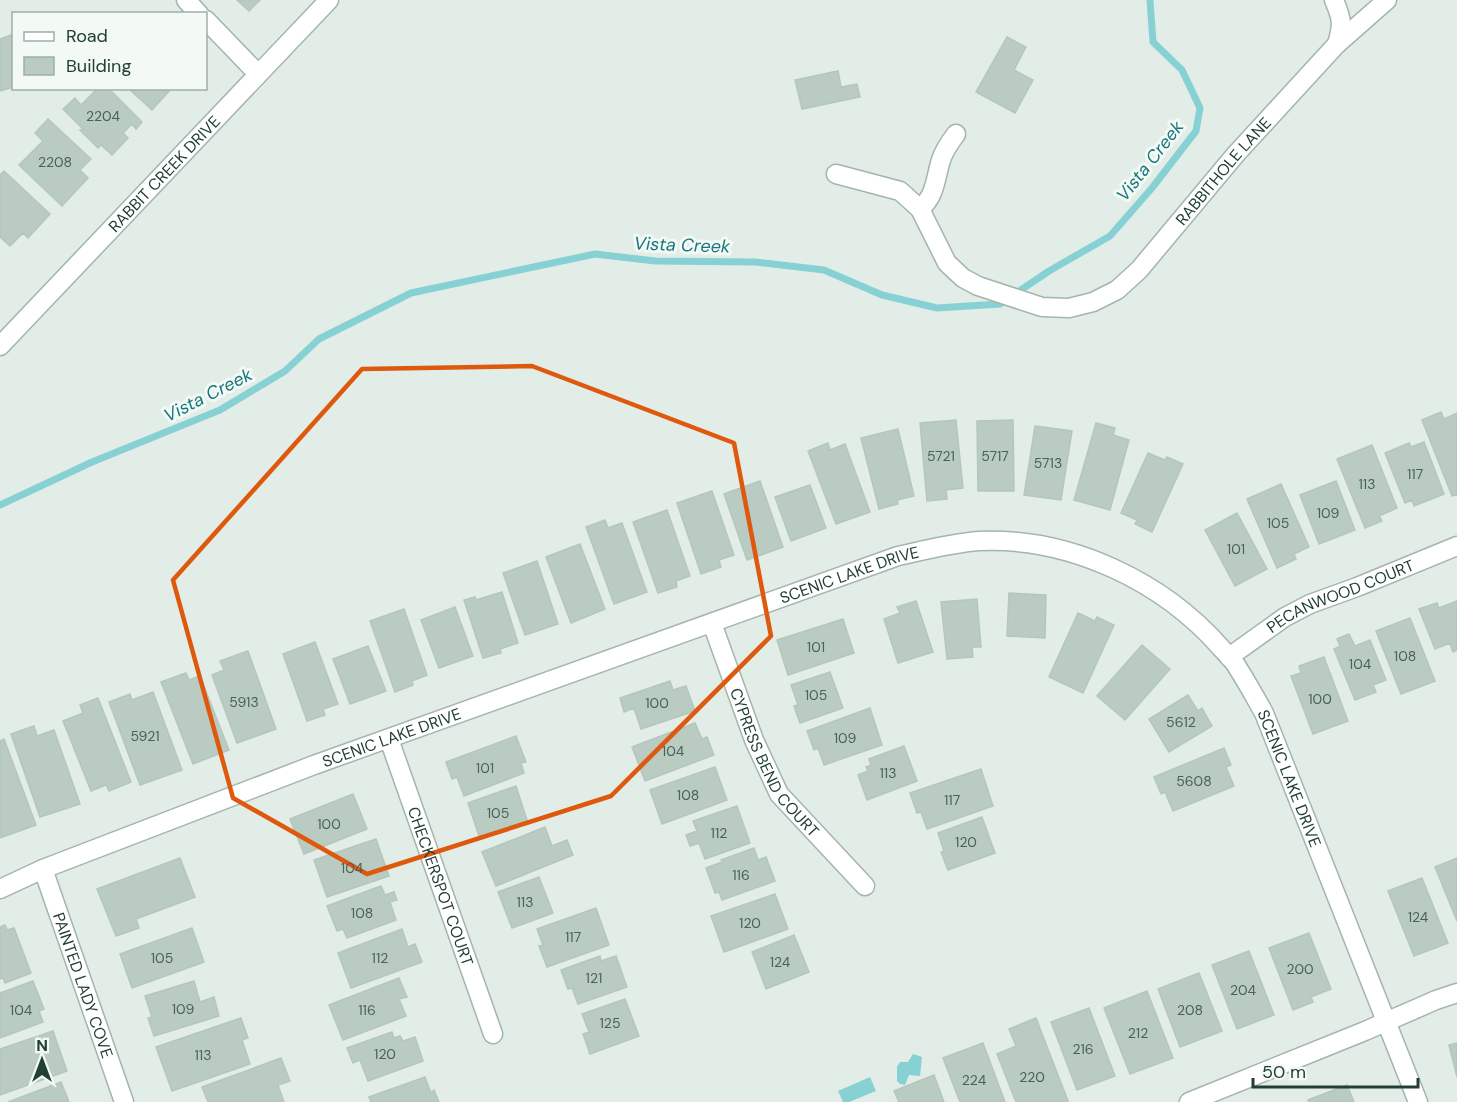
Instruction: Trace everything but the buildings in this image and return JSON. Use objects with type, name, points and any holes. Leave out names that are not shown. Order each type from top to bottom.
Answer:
[{"type":"street","points":[[186,0],[197,12]]},
{"type":"street","name":"RABBIT CREEK DRIVE","points":[[0,346],[329,0]]},
{"type":"street","points":[[1334,0],[1342,17],[1342,29],[1337,44]]},
{"type":"street","points":[[1342,17],[1365,12],[1384,2]]},
{"type":"street","name":"RABBITHOLE LANE","points":[[920,208],[947,262],[963,278],[1035,304],[1070,308],[1093,302],[1116,290],[1139,270],[1236,154],[1337,44],[1384,2]]},
{"type":"street","points":[[207,21],[258,74]]},
{"type":"street","points":[[836,174],[900,191],[920,208],[928,201],[934,189],[941,158],[957,134]]},
{"type":"street","name":"SCENIC LAKE DRIVE","points":[[0,889],[43,869],[304,769],[898,556],[980,541],[1065,550],[1115,568],[1169,599],[1205,629],[1239,668],[1264,713],[1418,1102]]},
{"type":"street","name":"PECANWOOD COURT","points":[[1228,657],[1285,617],[1310,604],[1457,546]]},
{"type":"street","name":"CYPRESS BEND COURT","points":[[712,623],[754,740],[779,794],[865,886]]},
{"type":"street","name":"CHECKERSPOT COURT","points":[[389,739],[493,1034]]},
{"type":"street","name":"PAINTED LADY COVE","points":[[43,869],[124,1102]]},
{"type":"street","points":[[1189,1102],[1387,1022],[1436,999],[1457,993]]},
{"type":"highlighted area","points":[[532,366],[734,443],[771,636],[611,796],[367,874],[233,798],[173,580],[362,369]]},
{"type":"water","points":[[913,1054],[922,1057],[920,1076],[909,1075],[905,1085],[900,1084],[897,1081],[897,1067],[900,1062],[908,1062]]},
{"type":"water","points":[[870,1077],[876,1091],[849,1102],[843,1102],[838,1091]]},
{"type":"waterway","name":"Vista Creek","points":[[0,505],[92,462],[220,410],[285,371],[319,339],[411,293],[595,254],[655,261],[755,262],[824,270],[882,295],[937,308],[1000,304],[1049,271],[1110,236],[1152,188],[1196,131],[1200,108],[1182,70],[1153,42],[1150,0]]}]
